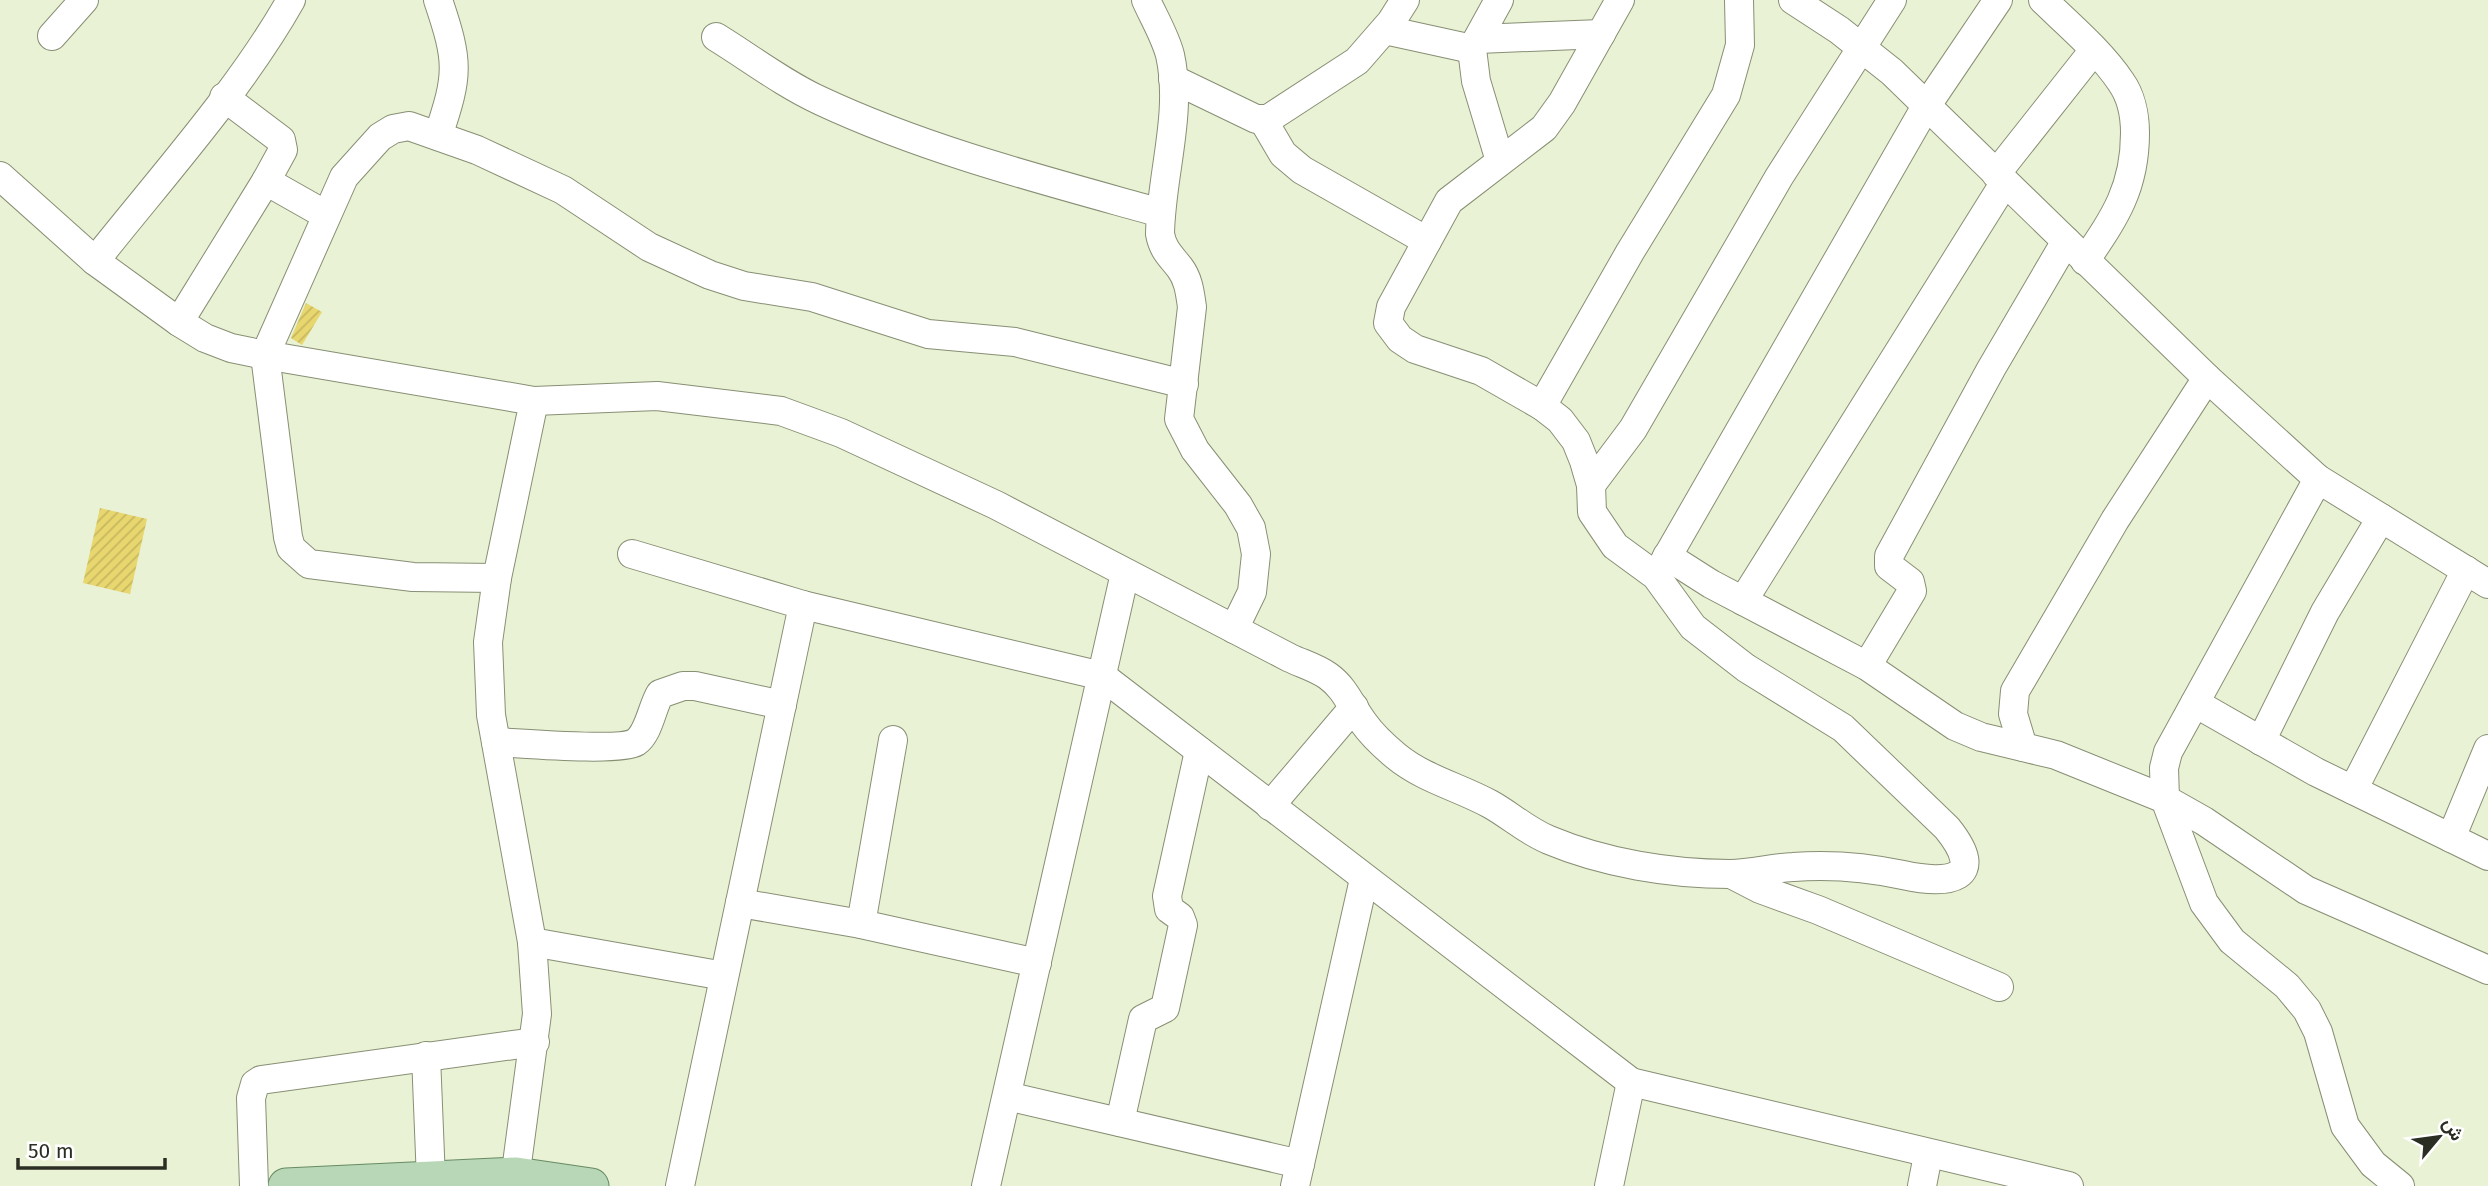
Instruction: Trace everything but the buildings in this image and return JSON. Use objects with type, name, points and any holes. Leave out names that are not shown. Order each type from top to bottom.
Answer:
[{"type":"main road","points":[[286,1186],[431,1180],[515,1181],[591,1186]]},
{"type":"street","points":[[52,36],[84,0]]},
{"type":"street","points":[[95,261],[224,97],[278,23],[291,0]]},
{"type":"street","points":[[438,0],[456,66],[452,94],[438,135]]},
{"type":"street","points":[[1146,0],[1169,53],[1173,79],[1173,120],[1160,213],[1163,249],[1182,270],[1190,289],[1189,345],[1179,419],[1184,432],[1238,505],[1251,528],[1256,554],[1252,592],[1234,629]]},
{"type":"street","points":[[1263,120],[1274,117],[1341,73],[1385,30],[1405,0]]},
{"type":"street","points":[[1499,0],[1475,44],[1476,80],[1500,161]]},
{"type":"street","points":[[1620,0],[1553,116],[1536,134],[1449,201],[1391,307],[1388,324],[1392,329],[1415,349],[1481,371],[1560,420],[1576,441],[1591,485],[1592,512],[1601,528],[1630,560],[1662,566],[1744,601],[1867,666],[1955,726],[1981,737],[2056,755],[2165,799],[2204,821],[2306,890],[2488,970]]},
{"type":"street","points":[[1542,407],[1630,252],[1726,95],[1740,45],[1739,0]]},
{"type":"street","points":[[1793,0],[1892,72],[1926,108],[2207,378],[2318,479],[2477,577],[2353,790]]},
{"type":"street","points":[[1591,485],[1633,429],[1779,177],[1892,0]]},
{"type":"street","points":[[1662,566],[1926,108],[1998,0]]},
{"type":"street","points":[[1867,666],[1912,591],[1910,582],[1889,566],[1889,556],[1991,369],[2075,251],[2115,217],[2129,188],[2135,156],[2132,105],[2123,83],[2043,0]]},
{"type":"street","points":[[1385,30],[1475,44],[1601,34]]},
{"type":"street","points":[[716,37],[819,100],[901,133],[1045,181],[1160,213]]},
{"type":"street","points":[[1744,601],[2001,178],[2094,50]]},
{"type":"street","points":[[1173,79],[1263,120],[1283,154],[1302,170],[1427,241]]},
{"type":"street","points":[[179,322],[283,150],[281,140],[224,97]]},
{"type":"street","points":[[496,578],[400,575],[309,564],[291,548],[288,537],[265,355],[344,177],[380,137],[393,128],[409,126],[438,135],[563,190],[649,247],[709,275],[744,286],[812,297],[928,334],[1015,342],[1184,384]]},
{"type":"street","points":[[0,176],[95,261],[179,322],[205,338],[231,348],[534,401],[657,396],[781,411],[841,433],[996,505],[1330,677],[1346,692],[1364,724],[1399,759],[1434,780],[1493,805],[1548,840],[1589,854],[1657,868],[1731,874],[1832,865],[1868,867],[1938,882],[1958,875],[1965,859],[1961,846],[1947,828],[1843,728],[1721,650],[1693,627],[1662,566]]},
{"type":"street","points":[[266,181],[326,215]]},
{"type":"street","points":[[2023,747],[2014,714],[2015,691],[2115,520],[2207,378]]},
{"type":"street","points":[[515,1181],[537,1014],[532,942],[496,742],[488,642],[496,578],[534,401]]},
{"type":"street","points":[[2318,479],[2168,752],[2165,799],[2204,903],[2232,940],[2287,986],[2307,1010],[2318,1032],[2345,1126],[2373,1164],[2400,1186]]},
{"type":"street","points":[[2261,740],[2325,612],[2381,518]]},
{"type":"street","points":[[632,554],[803,605],[1102,676],[1631,1083],[1928,1155],[2069,1186]]},
{"type":"street","points":[[986,1186],[1125,573]]},
{"type":"street","points":[[680,1186],[803,605]]},
{"type":"street","points":[[496,742],[588,746],[632,744],[642,736],[660,694],[683,686],[782,705]]},
{"type":"street","points":[[2195,703],[2353,790],[2488,856]]},
{"type":"street","points":[[1270,806],[1354,707]]},
{"type":"street","points":[[861,924],[893,740]]},
{"type":"street","points":[[2451,838],[2488,749]]},
{"type":"street","points":[[1120,1122],[1143,1019],[1166,1008],[1184,925],[1180,917],[1169,909],[1167,896],[1199,751]]},
{"type":"street","points":[[1731,874],[1760,889],[1842,920],[1999,987]]},
{"type":"street","points":[[1007,1096],[1120,1122],[1297,1175],[1364,878]]},
{"type":"street","points":[[740,903],[861,924],[1037,963]]},
{"type":"street","points":[[532,942],[724,976]]},
{"type":"street","points":[[254,1186],[251,1098],[255,1084],[268,1077],[535,1042]]},
{"type":"street","points":[[426,1056],[431,1180]]},
{"type":"street","points":[[1609,1186],[1631,1083]]},
{"type":"street","points":[[1922,1186],[1928,1155]]}]
